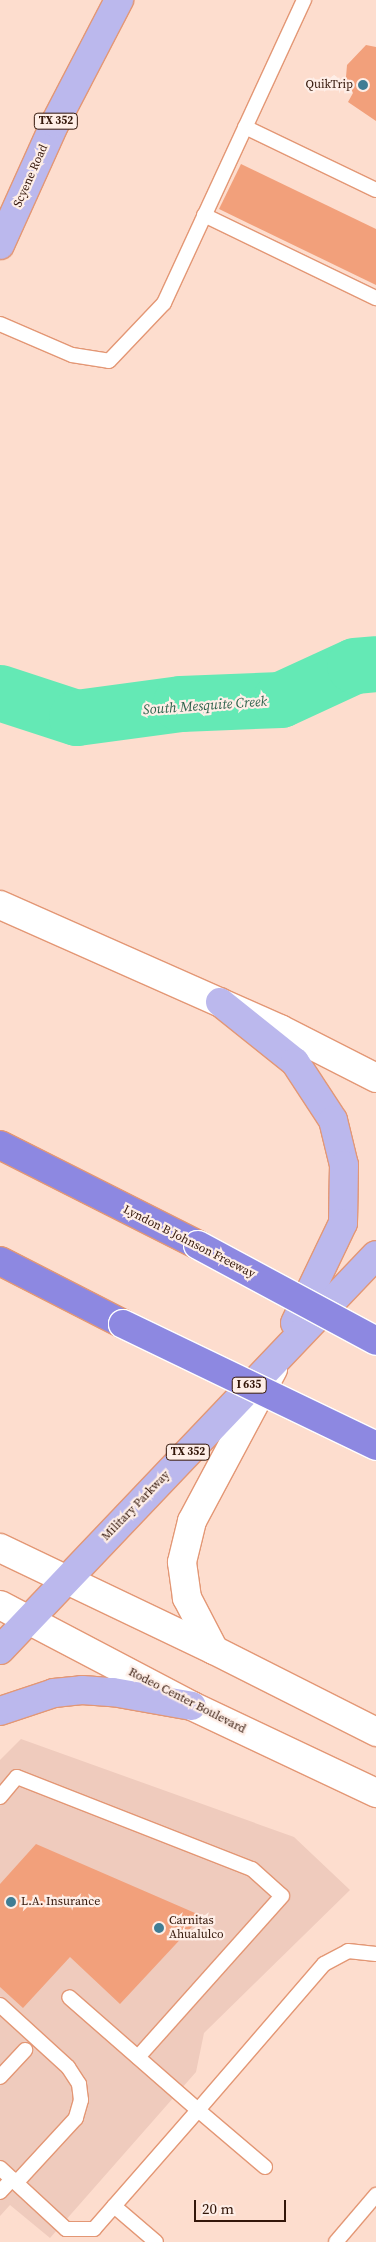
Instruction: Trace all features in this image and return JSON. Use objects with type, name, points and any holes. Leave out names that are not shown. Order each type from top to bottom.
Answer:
[{"type":"highway","name":"Lyndon B Johnson Freeway","points":[[0,1146],[198,1245],[376,1341]]},
{"type":"highway","name":"I 635","points":[[0,1261],[123,1324],[376,1446]]},
{"type":"main road","name":"Scyene Road","points":[[0,245],[55,123],[118,0]]},
{"type":"main road","points":[[0,905],[220,1002],[376,1078]]},
{"type":"main road","points":[[214,1650],[187,1598],[182,1562],[192,1521],[280,1356],[343,1223],[344,1165],[333,1120],[295,1062],[220,1002]]},
{"type":"main road","name":"Military Parkway","points":[[0,1650],[376,1255]]},
{"type":"main road","points":[[0,1548],[64,1581],[214,1650],[376,1732]]},
{"type":"main road","name":"Rodeo Center Boulevard","points":[[0,1605],[192,1706],[376,1794]]},
{"type":"main road","points":[[0,1711],[54,1693],[82,1690],[113,1692],[192,1706]]},
{"type":"lane","points":[[0,324],[72,355],[109,361],[164,302],[304,0]]},
{"type":"lane","points":[[245,127],[376,190]]},
{"type":"lane","points":[[204,215],[376,298]]},
{"type":"lane","points":[[0,1797],[17,1777],[252,1869],[282,1896],[138,2056]]},
{"type":"lane","points":[[0,2168],[66,2230],[94,2229],[324,1964],[348,1951],[376,1954]]},
{"type":"lane","points":[[69,1997],[265,2167]]},
{"type":"lane","points":[[0,2005],[68,2067],[79,2084],[81,2100],[76,2118],[14,2181],[0,2192]]},
{"type":"lane","points":[[0,2077],[25,2050]]},
{"type":"lane","points":[[336,2242],[376,2195]]},
{"type":"lane","points":[[114,2206],[156,2242]]},
{"type":"shaded area","points":[[21,1739],[294,1837],[350,1890],[204,2033],[196,2072],[50,2238],[10,2205],[0,2216],[0,1760]]},
{"type":"building","name":"QuikTrip","points":[[366,45],[376,47],[376,121],[348,102],[353,93],[346,77],[347,65]]},
{"type":"building","points":[[241,164],[376,229],[376,285],[219,209]]},
{"type":"building","points":[[36,1844],[202,1916],[120,2004],[70,1957],[23,2008],[0,1987],[0,1884]]},
{"type":"waterway","name":"South Mesquite Creek","points":[[0,693],[77,718],[181,704],[281,700],[355,666],[376,664]]},
{"type":"place","name":"QuikTrip","points":[[363,85]]},
{"type":"place","name":"L.A. Insurance","points":[[11,1902]]},
{"type":"place","name":"Carnitas Ahualulco","points":[[159,1928]]}]
